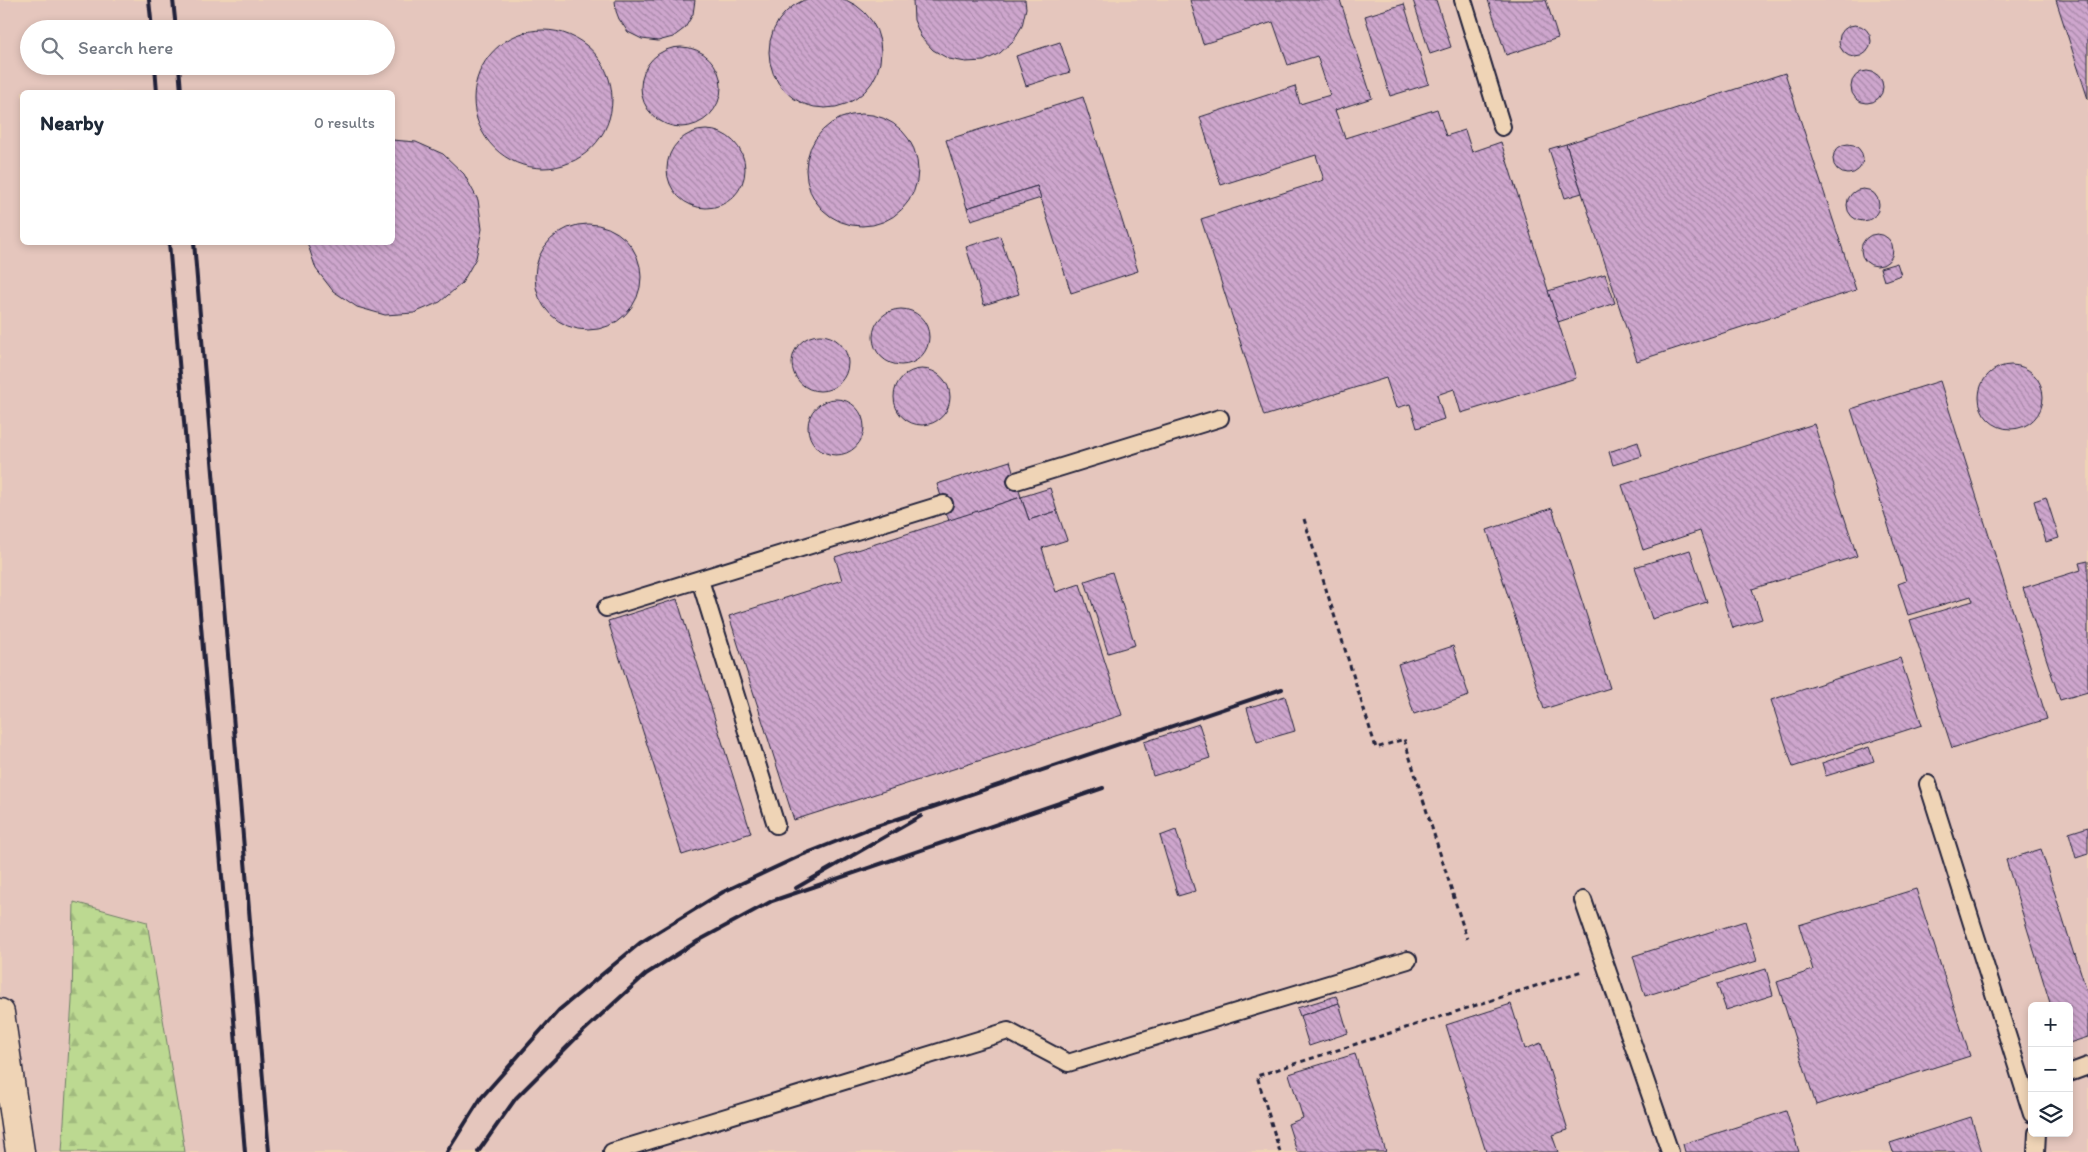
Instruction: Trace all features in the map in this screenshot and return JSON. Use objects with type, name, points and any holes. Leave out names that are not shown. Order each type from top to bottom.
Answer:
[{"type":"main road","points":[[0,1013],[20,1152]]},
{"type":"lane","points":[[1463,0],[1502,127]]},
{"type":"lane","points":[[1016,481],[1220,418]]},
{"type":"lane","points":[[606,608],[944,504]]},
{"type":"lane","points":[[700,580],[776,825]]},
{"type":"lane","points":[[1928,784],[2028,1086]]},
{"type":"lane","points":[[1583,900],[1670,1152]]},
{"type":"lane","points":[[612,1152],[1008,1031],[1068,1063],[1408,960]]},
{"type":"lane","points":[[2073,1072],[2088,1066]]},
{"type":"lane","points":[[2036,1152],[2037,1137]]},
{"type":"path","points":[[1304,519],[1376,748],[1404,739],[1467,940]]},
{"type":"path","points":[[1280,1152],[1257,1076],[1605,963]]},
{"type":"shaded area","points":[[0,0],[2088,0],[2088,1152],[0,1152]]},
{"type":"green space","points":[[74,902],[147,922],[185,1152],[62,1152],[72,1001]]},
{"type":"building","points":[[807,-1],[843,-1],[856,5],[872,21],[880,41],[880,63],[872,83],[856,99],[836,107],[814,107],[794,99],[778,83],[770,63],[770,41],[778,21],[794,5]]},
{"type":"building","points":[[615,0],[695,0],[693,14],[685,28],[673,37],[658,41],[642,39],[628,32],[619,19]]},
{"type":"building","points":[[913,0],[1025,0],[1026,8],[1022,26],[1013,41],[1000,53],[984,61],[966,62],[949,59],[933,50],[921,37],[914,20]]},
{"type":"building","points":[[1190,0],[1340,0],[1372,98],[1335,110],[1345,138],[1437,109],[1446,136],[1465,130],[1472,152],[1501,142],[1576,378],[1461,413],[1454,389],[1437,395],[1444,419],[1417,428],[1410,404],[1396,408],[1386,378],[1264,416],[1201,219],[1324,180],[1316,155],[1221,185],[1200,117],[1295,86],[1300,104],[1330,95],[1317,56],[1288,65],[1273,22],[1203,44]]},
{"type":"building","points":[[1413,0],[1436,0],[1451,47],[1430,54]]},
{"type":"building","points":[[1488,0],[1546,0],[1558,38],[1506,55]]},
{"type":"building","points":[[2056,0],[2088,0],[2088,99]]},
{"type":"building","points":[[1404,4],[1429,84],[1390,96],[1365,16]]},
{"type":"building","points":[[1855,25],[1866,30],[1871,41],[1866,52],[1855,57],[1844,52],[1839,41],[1844,30]]},
{"type":"building","points":[[543,30],[569,35],[592,50],[607,73],[612,99],[607,125],[592,148],[569,163],[543,168],[517,163],[494,148],[479,125],[474,99],[479,73],[494,50],[517,35]]},
{"type":"building","points":[[1060,42],[1070,72],[1026,86],[1016,56]]},
{"type":"building","points":[[681,47],[696,50],[709,59],[718,72],[721,87],[718,102],[709,115],[696,124],[681,127],[666,124],[653,115],[644,102],[641,87],[644,72],[653,59],[666,50]]},
{"type":"building","points":[[1867,71],[1878,76],[1883,87],[1878,98],[1867,103],[1856,98],[1851,87],[1856,76]]},
{"type":"building","points":[[1785,73],[1856,290],[1637,361],[1566,144]]},
{"type":"building","points":[[1083,97],[1138,271],[1071,293],[1037,186],[967,208],[946,140]]},
{"type":"building","points":[[862,114],[884,118],[902,130],[914,148],[918,170],[914,192],[902,210],[884,222],[862,226],[840,222],[822,210],[810,192],[806,170],[810,148],[822,130],[840,118]]},
{"type":"building","points":[[698,130],[714,130],[728,136],[739,147],[745,161],[745,177],[739,191],[728,202],[714,208],[698,208],[684,202],[673,191],[667,177],[667,161],[673,147],[684,136]]},
{"type":"building","points":[[395,140],[416,142],[443,154],[464,174],[478,200],[482,229],[476,258],[462,283],[440,302],[414,313],[385,315],[357,307],[333,291],[316,269],[308,245],[395,245]]},
{"type":"building","points":[[1566,144],[1582,193],[1565,198],[1549,149]]},
{"type":"building","points":[[1848,144],[1859,148],[1863,159],[1859,170],[1848,174],[1837,170],[1833,159],[1837,148]]},
{"type":"building","points":[[1037,186],[1041,198],[971,220],[967,208]]},
{"type":"building","points":[[1863,189],[1874,194],[1879,205],[1874,216],[1863,221],[1852,216],[1847,205],[1852,194]]},
{"type":"building","points":[[588,224],[608,228],[626,239],[637,257],[641,277],[637,297],[626,315],[608,326],[588,330],[568,326],[550,315],[539,297],[535,277],[539,257],[550,239],[568,228]]},
{"type":"building","points":[[1877,234],[1888,239],[1893,250],[1888,261],[1877,266],[1866,261],[1861,250],[1866,239]]},
{"type":"building","points":[[1000,236],[1019,294],[984,305],[966,247]]},
{"type":"building","points":[[1897,263],[1901,275],[1884,281],[1880,268]]},
{"type":"building","points":[[1605,274],[1615,303],[1558,322],[1548,291]]},
{"type":"building","points":[[895,309],[907,309],[917,313],[925,321],[929,337],[925,353],[917,361],[907,365],[895,365],[885,361],[877,353],[873,343],[873,331],[877,321],[885,313]]},
{"type":"building","points":[[814,335],[826,335],[836,339],[844,347],[848,363],[844,379],[836,387],[826,391],[814,391],[804,387],[796,379],[792,369],[792,357],[796,347],[804,339]]},
{"type":"building","points":[[2005,365],[2017,365],[2034,374],[2041,385],[2043,397],[2041,409],[2034,420],[2017,429],[2005,429],[1993,424],[1984,415],[1979,403],[1979,391],[1984,379],[1993,370]]},
{"type":"building","points":[[916,369],[928,369],[942,377],[950,391],[948,408],[942,417],[928,425],[916,425],[906,420],[899,413],[894,403],[894,391],[899,381],[906,374]]},
{"type":"building","points":[[1940,381],[2047,719],[1952,748],[1910,620],[1973,601],[1971,596],[1908,615],[1898,584],[1906,581],[1851,409]]},
{"type":"building","points":[[830,399],[842,399],[852,403],[860,411],[864,427],[860,443],[852,451],[842,455],[830,455],[820,451],[812,443],[808,433],[808,421],[812,411],[820,403]]},
{"type":"building","points":[[1814,424],[1857,556],[1752,589],[1762,619],[1733,628],[1700,531],[1643,550],[1622,485]]},
{"type":"building","points":[[1638,442],[1642,456],[1613,465],[1609,452]]},
{"type":"building","points":[[1010,461],[1021,497],[949,521],[937,484]]},
{"type":"building","points":[[1050,488],[1057,511],[1029,520],[1021,497]]},
{"type":"building","points":[[1021,497],[1029,520],[1057,511],[1067,540],[1042,548],[1056,592],[1080,584],[1122,715],[794,820],[729,616],[842,580],[835,557]]},
{"type":"building","points":[[2046,497],[2059,538],[2046,542],[2034,501]]},
{"type":"building","points":[[1552,508],[1610,688],[1544,709],[1487,530]]},
{"type":"building","points":[[1690,550],[1707,602],[1652,619],[1635,567]]},
{"type":"building","points":[[2088,561],[2088,692],[2060,700],[2023,588],[2081,570],[2079,563]]},
{"type":"building","points":[[1112,572],[1135,645],[1108,653],[1085,581]]},
{"type":"building","points":[[677,599],[751,833],[682,855],[608,621]]},
{"type":"building","points":[[1453,646],[1469,696],[1414,714],[1398,664]]},
{"type":"building","points":[[1900,658],[1922,725],[1793,767],[1771,700]]},
{"type":"building","points":[[1285,696],[1295,731],[1257,742],[1247,708]]},
{"type":"building","points":[[1199,724],[1210,758],[1153,776],[1144,742]]},
{"type":"building","points":[[1869,747],[1874,761],[1826,776],[1822,763]]},
{"type":"building","points":[[2088,827],[2088,854],[2076,858],[2069,833]]},
{"type":"building","points":[[1176,830],[1195,891],[1178,896],[1160,836]]},
{"type":"building","points":[[2041,849],[2088,995],[2088,1037],[2073,1042],[2073,1002],[2050,1002],[2006,860]]},
{"type":"building","points":[[1916,889],[1970,1056],[1816,1105],[1777,982],[1813,970],[1799,925]]},
{"type":"building","points":[[1745,921],[1757,961],[1645,996],[1633,956]]},
{"type":"building","points":[[1766,969],[1773,995],[1726,1010],[1717,984]]},
{"type":"building","points":[[1336,996],[1339,1003],[1300,1016],[1297,1008]]},
{"type":"building","points":[[1339,1003],[1348,1033],[1309,1046],[1300,1016]]},
{"type":"building","points":[[1511,1004],[1525,1049],[1541,1043],[1568,1130],[1552,1135],[1558,1152],[1486,1152],[1446,1025]]},
{"type":"building","points":[[1355,1054],[1386,1152],[1297,1152],[1288,1124],[1303,1118],[1289,1074]]},
{"type":"building","points":[[1786,1111],[1799,1152],[1685,1152],[1683,1144]]},
{"type":"building","points":[[1971,1117],[1982,1152],[1893,1152],[1890,1143]]},
{"type":"railway","points":[[149,0],[151,20]]},
{"type":"railway","points":[[173,0],[175,20]]},
{"type":"railway","points":[[156,75],[157,90]]},
{"type":"railway","points":[[180,75],[181,90]]},
{"type":"railway","points":[[169,245],[245,1152]]},
{"type":"railway","points":[[194,245],[269,1152]]},
{"type":"railway","points":[[447,1152],[481,1098],[559,1010],[640,943],[723,892],[802,855],[868,829],[1282,689]]},
{"type":"railway","points":[[478,1152],[516,1098],[578,1036],[646,974],[698,941],[772,901],[1103,788]]},
{"type":"railway","points":[[796,888],[921,816]]}]
